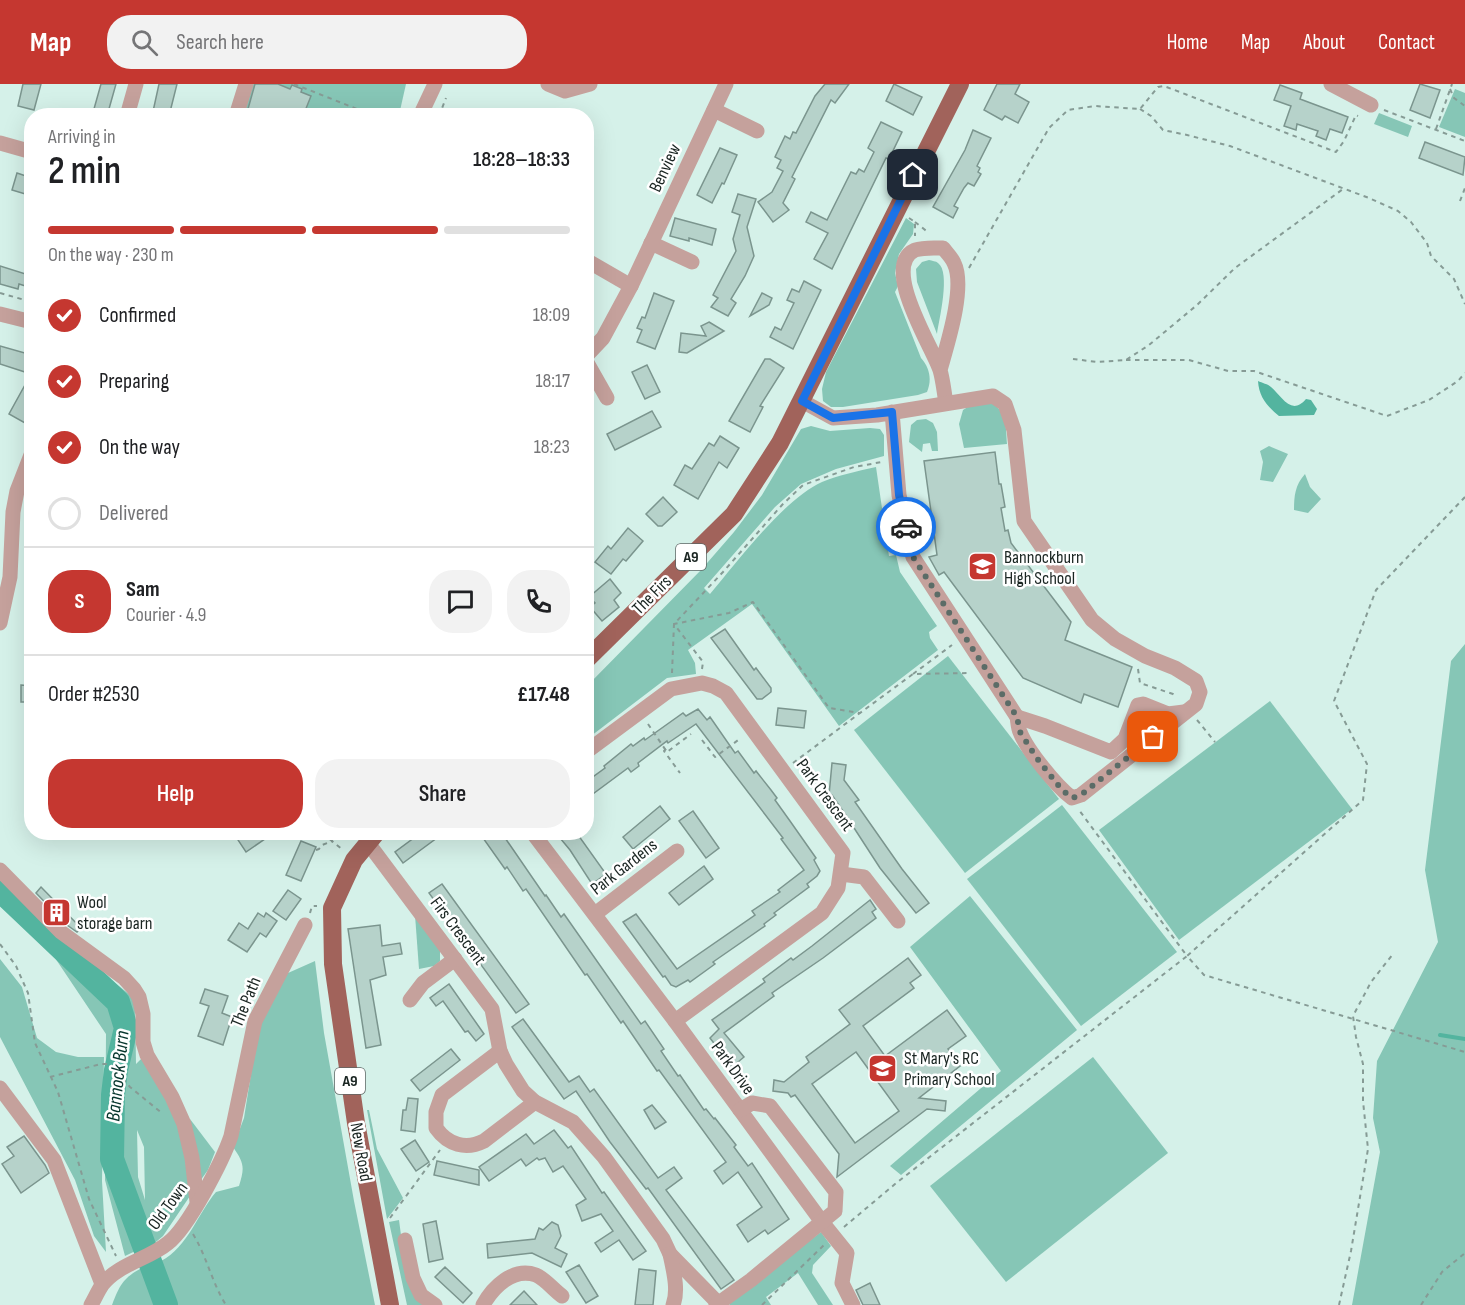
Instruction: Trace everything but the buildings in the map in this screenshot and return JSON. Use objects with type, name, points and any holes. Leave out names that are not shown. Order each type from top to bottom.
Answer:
[{"type":"main road","name":"A9","points":[[802,401],[960,84]]},
{"type":"main road","name":"The Firs","points":[[594,652],[734,514],[780,443],[802,401]]},
{"type":"main road","name":"A9","points":[[355,859],[370,840]]},
{"type":"main road","name":"New Road","points":[[355,859],[332,908],[333,964],[356,1123],[390,1305]]},
{"type":"street","points":[[129,108],[136,84]]},
{"type":"street","points":[[238,108],[246,84]]},
{"type":"street","points":[[424,108],[435,84]]},
{"type":"street","points":[[548,84],[565,91],[591,84]]},
{"type":"street","name":"Benview","points":[[594,348],[603,338],[631,286],[726,84]]},
{"type":"street","points":[[1331,84],[1368,111]]},
{"type":"street","points":[[714,110],[757,131]]},
{"type":"street","points":[[0,143],[24,150]]},
{"type":"street","points":[[651,243],[692,262]]},
{"type":"street","points":[[940,370],[952,328],[958,285],[955,264],[943,248],[926,248],[913,251],[905,262],[903,282],[911,306],[940,370],[946,403]]},
{"type":"street","points":[[594,265],[631,286]]},
{"type":"street","points":[[0,314],[24,320]]},
{"type":"street","points":[[594,375],[607,398]]},
{"type":"street","points":[[802,401],[833,418],[892,412],[993,396],[1005,404],[1014,430],[1024,521],[1092,620],[1115,639],[1145,656],[1175,668],[1196,681],[1200,692],[1196,704],[1081,795],[1072,798],[1062,790],[1036,757],[1020,732],[1017,717],[913,557],[899,495],[892,412]]},
{"type":"street","points":[[0,623],[10,577],[13,512],[24,472]]},
{"type":"street","points":[[594,746],[671,689],[702,683]]},
{"type":"street","name":"Park Crescent","points":[[702,683],[726,693],[783,770],[843,853],[841,874]]},
{"type":"street","points":[[1017,717],[1111,752],[1125,739],[1138,705],[1143,704],[1168,714],[1187,710]]},
{"type":"street","name":"Firs Crescent","points":[[373,840],[492,1009],[500,1051],[523,1091],[535,1102],[573,1122],[604,1157],[663,1239],[674,1271],[675,1299],[673,1305]]},
{"type":"street","name":"Park Drive","points":[[537,840],[595,914],[847,1253],[842,1283],[853,1305]]},
{"type":"street","name":"Park Gardens","points":[[595,914],[677,851]]},
{"type":"street","points":[[0,870],[61,932],[124,978],[139,997],[143,1014],[142,1042],[147,1055],[172,1096],[184,1124],[192,1158],[197,1202]]},
{"type":"street","points":[[675,1021],[822,913],[837,888],[841,874],[864,877],[898,921]]},
{"type":"street","name":"The Path","points":[[231,1136],[255,1021],[305,925]]},
{"type":"street","points":[[410,1000],[423,983],[455,959]]},
{"type":"street","points":[[500,1051],[442,1095],[436,1112],[436,1128],[447,1141],[466,1147],[476,1145],[535,1102]]},
{"type":"street","points":[[0,1088],[54,1160],[102,1284]]},
{"type":"street","points":[[719,1305],[835,1211],[836,1192],[771,1106],[752,1103],[740,1110]]},
{"type":"street","name":"Old Town","points":[[91,1305],[102,1284],[127,1266],[156,1252],[171,1241],[186,1221],[225,1154],[231,1136]]},
{"type":"street","points":[[405,1240],[413,1278],[420,1295],[435,1305]]},
{"type":"street","name":"Firs Crescent","points":[[670,1254],[719,1305]]},
{"type":"street","points":[[483,1305],[489,1294],[506,1278],[522,1274],[536,1275],[562,1296]]},
{"type":"path","points":[[294,84],[354,108]]},
{"type":"path","points":[[1436,130],[1452,84]]},
{"type":"path","points":[[1140,109],[1158,86],[1164,86],[1336,152],[1344,141],[1356,115],[1368,111],[1436,130],[1465,141]]},
{"type":"path","points":[[1450,89],[1454,98],[1465,106]]},
{"type":"path","points":[[442,108],[447,94]]},
{"type":"path","points":[[958,285],[979,254],[1049,128],[1068,110],[1095,106],[1140,109],[1151,116],[1163,130],[1230,146],[1398,211],[1411,222],[1426,243],[1431,256],[1454,279],[1465,304]]},
{"type":"path","points":[[1460,201],[1465,188]]},
{"type":"path","points":[[1126,360],[1149,345],[1197,305],[1235,268],[1343,189]]},
{"type":"path","points":[[897,209],[915,222],[913,251]]},
{"type":"path","points":[[0,292],[24,300]]},
{"type":"path","points":[[1073,359],[1097,362],[1189,360],[1228,371],[1254,371],[1387,416],[1429,400],[1458,381],[1465,373]]},
{"type":"path","points":[[671,689],[674,624],[782,505],[803,485],[854,467],[896,459]]},
{"type":"path","points":[[762,1305],[833,1236],[895,1184],[1187,956],[1363,800],[1367,764],[1334,700],[1376,590],[1465,497]]},
{"type":"path","points":[[674,624],[729,613],[753,602],[829,708],[861,713]]},
{"type":"path","points":[[674,624],[703,662],[702,683]]},
{"type":"path","points":[[783,770],[964,636]]},
{"type":"path","points":[[1129,647],[1136,662],[1140,683]]},
{"type":"path","points":[[913,674],[988,673]]},
{"type":"path","points":[[1133,684],[1140,683],[1173,693],[1215,742]]},
{"type":"path","points":[[639,713],[668,752],[691,734]]},
{"type":"path","points":[[702,740],[715,757],[753,729]]},
{"type":"path","points":[[666,749],[664,751],[680,773]]},
{"type":"path","points":[[1072,798],[1084,819],[1187,956],[1204,975],[1465,1052]]},
{"type":"path","points":[[316,850],[333,841],[355,859]]},
{"type":"path","points":[[0,944],[16,966],[28,993],[35,1043],[58,1092],[89,1199],[127,1266]]},
{"type":"path","points":[[1339,1305],[1353,1240],[1368,1149],[1363,1064],[1353,1016],[1371,982],[1393,954]]},
{"type":"path","points":[[50,1077],[101,1064],[110,1064],[123,1079],[163,1114]]},
{"type":"path","points":[[377,1236],[447,1141]]},
{"type":"path","points":[[186,1221],[199,1244],[208,1270],[226,1305]]},
{"type":"path","points":[[1420,1305],[1442,1272],[1465,1253]]},
{"type":"shaded area","points":[[250,84],[406,84],[401,108],[242,108]]},
{"type":"shaded area","points":[[1455,89],[1465,93],[1465,137],[1439,127]]},
{"type":"shaded area","points":[[1379,113],[1412,126],[1408,137],[1374,124]]},
{"type":"shaded area","points":[[906,218],[914,224],[913,234],[899,254],[895,273],[898,286],[895,292],[928,370],[927,392],[843,407],[831,407],[823,401],[822,389],[826,372]]},
{"type":"shaded area","points":[[929,260],[938,263],[944,276],[937,334],[917,282],[916,269],[922,262]]},
{"type":"shaded area","points":[[1258,381],[1270,386],[1291,405],[1301,404],[1306,399],[1311,400],[1317,409],[1314,415],[1279,416],[1264,401]]},
{"type":"shaded area","points":[[991,402],[1003,415],[1007,444],[964,448],[959,424],[963,410],[971,405]]},
{"type":"shaded area","points":[[926,419],[933,423],[937,432],[938,451],[932,451],[930,443],[923,444],[922,452],[909,442],[911,425],[917,420]]},
{"type":"shaded area","points":[[811,426],[830,431],[880,429],[884,435],[884,456],[836,469],[801,484],[775,507],[704,588],[710,594],[762,532],[807,490],[849,473],[876,467],[889,556],[896,555],[900,572],[937,626],[929,632],[938,650],[839,726],[752,604],[688,650],[695,663],[696,674],[667,678],[594,734],[594,679],[701,570],[734,532],[762,495],[801,429]]},
{"type":"shaded area","points":[[1269,446],[1288,454],[1273,482],[1260,480],[1263,462],[1260,451]]},
{"type":"shaded area","points":[[1305,474],[1310,487],[1321,499],[1308,513],[1294,510],[1296,491]]},
{"type":"shaded area","points":[[1465,644],[1465,1305],[1352,1305],[1380,1152],[1373,1118],[1377,1061],[1438,942],[1425,870],[1451,661]]},
{"type":"shaded area","points":[[948,656],[1059,799],[965,873],[854,730]]},
{"type":"shaded area","points":[[1270,701],[1352,809],[1179,940],[1099,830]]},
{"type":"shaded area","points":[[1062,805],[1177,952],[1081,1026],[967,879]]},
{"type":"shaded area","points":[[0,876],[72,948],[135,999],[136,1064],[145,1055],[180,1119],[190,1196],[163,1236],[151,1246],[150,1244],[125,1256],[105,1180],[106,1034],[51,952],[0,906]],"holes":[[[137,1130],[144,1147],[145,1200],[138,1177]]]},
{"type":"shaded area","points":[[970,896],[1077,1030],[901,1175],[890,1166],[1001,1071],[910,947]]},
{"type":"shaded area","points":[[415,915],[440,950],[440,961],[434,966],[419,969]]},
{"type":"shaded area","points":[[0,959],[22,987],[37,1038],[56,1052],[78,1057],[104,1057],[102,1181],[106,1252],[94,1236],[75,1180],[0,1037]]},
{"type":"shaded area","points":[[315,961],[324,1033],[375,1305],[175,1305],[161,1261],[186,1239],[216,1192],[239,1186],[241,1180],[242,1165],[233,1147],[244,1118],[260,1017],[288,973]]},
{"type":"shaded area","points":[[1093,1057],[1168,1153],[1006,1282],[930,1186]]},
{"type":"shaded area","points":[[367,1110],[369,1110],[377,1149],[403,1198],[387,1219]]},
{"type":"shaded area","points":[[190,1119],[215,1152],[208,1170],[200,1181]]},
{"type":"shaded area","points":[[399,1220],[404,1258],[425,1305],[407,1305],[389,1222]]},
{"type":"shaded area","points":[[821,1232],[831,1246],[813,1265],[812,1273],[833,1305],[818,1305],[798,1273],[766,1297],[771,1305],[730,1305],[728,1303]]},
{"type":"shaded area","points":[[146,1266],[154,1282],[160,1305],[112,1305],[124,1281]]},
{"type":"waterway","name":"Bannock Burn","points":[[0,890],[118,1002],[126,1028],[116,1070],[113,1095],[112,1159],[166,1305]]},
{"type":"waterway","points":[[1440,1035],[1465,1039]]},
{"type":"way so far","points":[[906,527],[913,557],[1017,717],[1020,732],[1062,790],[1072,798],[1081,795],[1153,737]]},
{"type":"place","name":"Bannockburn High School","points":[[983,567]]},
{"type":"place","name":"Wool storage barn","points":[[56,912]]},
{"type":"place","name":"St Mary's RC Primary School","points":[[883,1068]]},
{"type":"route","points":[[906,527],[899,495],[892,412],[833,418],[802,401],[913,175]]}]
